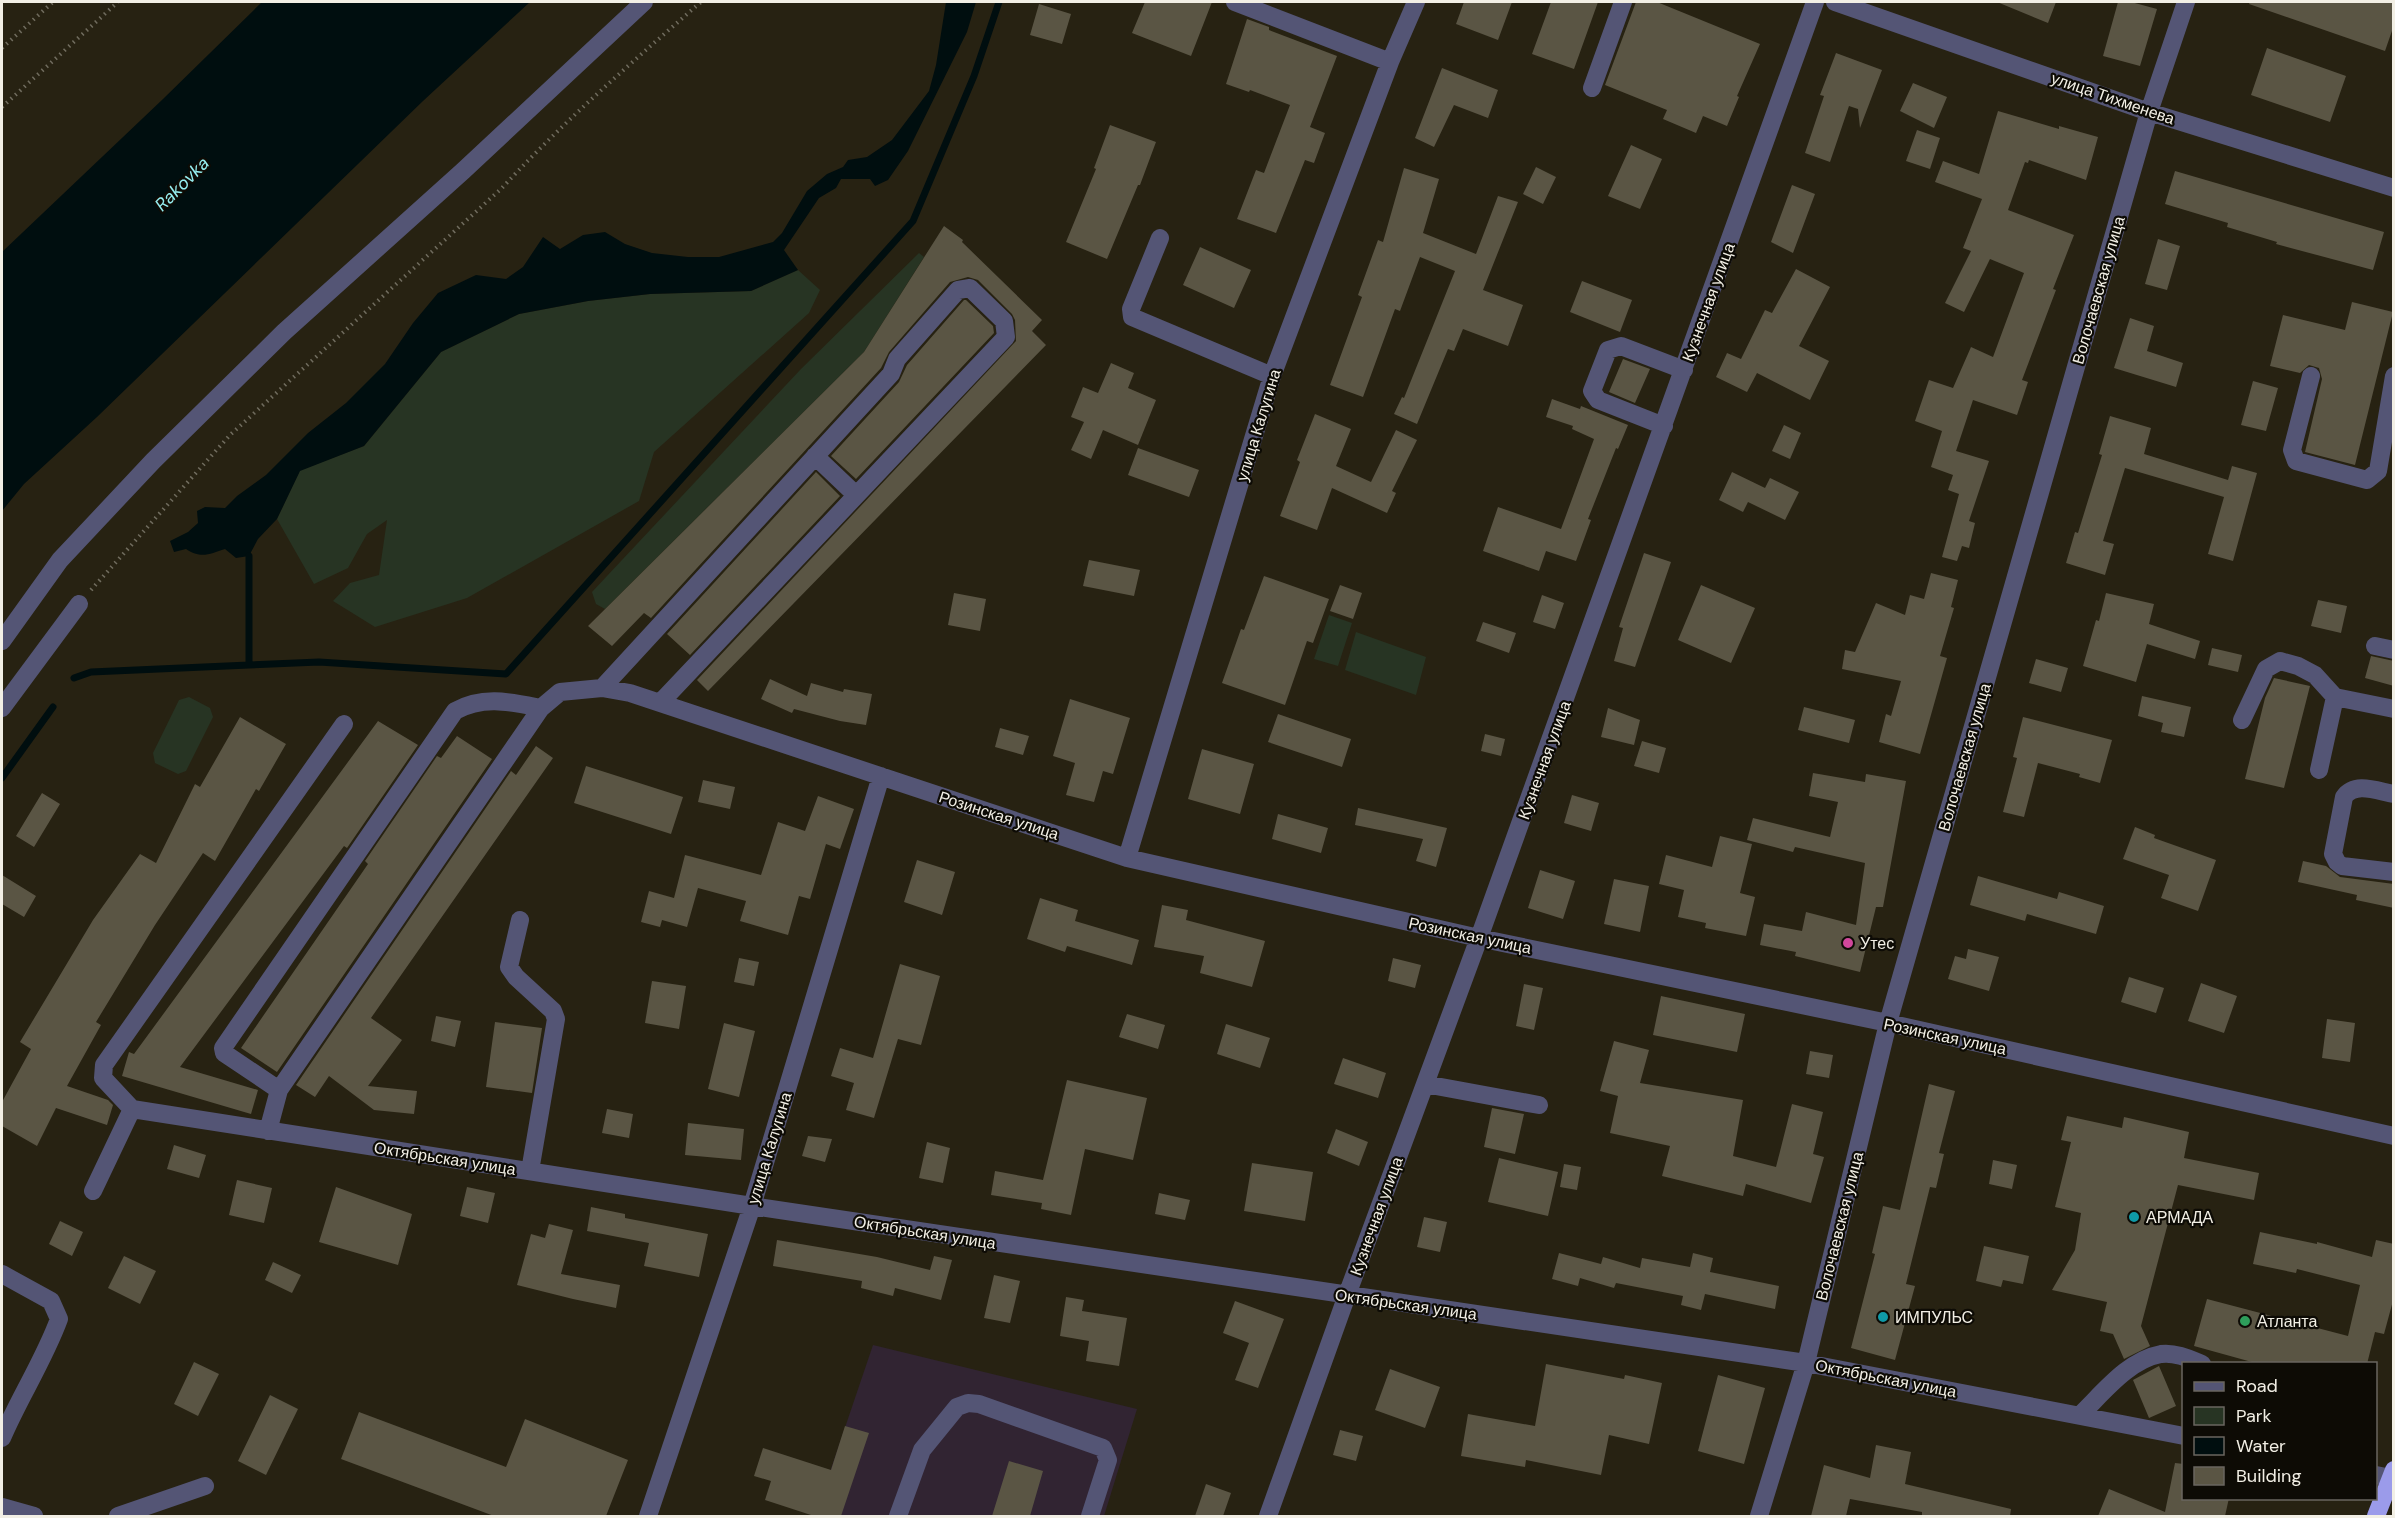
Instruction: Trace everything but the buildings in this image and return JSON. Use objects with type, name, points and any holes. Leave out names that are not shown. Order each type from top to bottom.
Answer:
[{"type":"highway","points":[[2376,1516],[2387,1474]]},
{"type":"street","points":[[2,640],[60,560],[153,461],[285,332],[463,171],[644,2]]},
{"type":"street","points":[[1235,2],[1390,62]]},
{"type":"street","name":"улица Калугина","points":[[1127,858],[1272,376],[1390,62],[1416,2]]},
{"type":"street","points":[[1592,88],[1623,2]]},
{"type":"street","name":"Кузнечная улица","points":[[1268,1516],[1664,426],[1815,2]]},
{"type":"street","name":"улица Тихменева","points":[[1835,2],[2149,112],[2394,188]]},
{"type":"street","name":"Волочаевская улица","points":[[1759,1516],[1806,1363],[1888,1023],[2149,112],[2186,2]]},
{"type":"street","points":[[1160,238],[1131,309],[1132,317],[1272,376]]},
{"type":"street","points":[[602,688],[891,374],[897,359],[958,290],[970,288],[1004,321],[1006,337],[660,703]]},
{"type":"street","points":[[1664,426],[1598,400],[1592,391],[1608,350],[1620,346],[1684,370]]},
{"type":"street","points":[[2311,376],[2292,450],[2296,461],[2367,480],[2378,471],[2394,376]]},
{"type":"street","points":[[815,456],[856,495]]},
{"type":"street","points":[[2,708],[79,604]]},
{"type":"street","points":[[2375,646],[2394,650]]},
{"type":"street","points":[[2242,720],[2266,669],[2280,661],[2298,666],[2315,675],[2335,697],[2394,709]]},
{"type":"street","name":"Розинская улица","points":[[541,708],[560,692],[602,688],[630,693],[1127,858],[1479,938],[1888,1023],[2394,1136]]},
{"type":"street","points":[[2319,770],[2335,697]]},
{"type":"street","points":[[268,1131],[279,1090],[541,708],[500,700],[470,703],[455,711],[223,1047],[224,1053],[279,1090]]},
{"type":"street","points":[[93,1191],[132,1109],[103,1078],[104,1065],[344,724]]},
{"type":"street","name":"улица Калугина","points":[[648,1516],[752,1206],[881,777]]},
{"type":"street","points":[[2394,794],[2355,787],[2349,790],[2344,796],[2333,854],[2342,866],[2394,872]]},
{"type":"street","points":[[520,920],[509,967],[516,977],[553,1011],[556,1018],[530,1172]]},
{"type":"street","points":[[1425,1084],[1539,1105]]},
{"type":"street","name":"Октябрьская улица","points":[[132,1109],[752,1206],[1806,1363],[2182,1436]]},
{"type":"street","points":[[2,1274],[51,1301],[59,1319],[52,1338],[18,1401],[2,1438]]},
{"type":"street","points":[[2080,1415],[2125,1372],[2142,1361],[2163,1354],[2182,1356],[2197,1362]]},
{"type":"street","points":[[898,1516],[922,1450],[957,1407],[968,1403],[979,1404],[1103,1448],[1108,1460],[1090,1516]]},
{"type":"street","points":[[118,1516],[205,1486]]},
{"type":"street","points":[[2,1507],[34,1516]]},
{"type":"path","points":[[2,48],[53,2]]},
{"type":"path","points":[[2,107],[117,2]]},
{"type":"path","points":[[79,604],[230,435],[502,189],[533,155],[602,89],[701,2]]},
{"type":"shaded area","points":[[873,1345],[1137,1409],[1104,1516],[815,1516]]},
{"type":"green space","points":[[919,253],[924,257],[864,352],[605,609],[596,604],[592,592],[801,369]]},
{"type":"green space","points":[[798,270],[820,290],[809,313],[654,452],[639,501],[467,598],[375,627],[333,601],[350,583],[379,575],[387,520],[367,534],[348,568],[314,584],[277,519],[300,470],[364,446],[441,352],[519,314],[588,301],[650,294],[751,291]]},
{"type":"green space","points":[[1329,615],[1352,623],[1338,666],[1314,659]]},
{"type":"green space","points":[[1356,632],[1426,657],[1416,695],[1345,670]]},
{"type":"green space","points":[[189,697],[210,708],[213,717],[186,771],[178,774],[155,763],[153,753],[179,700]]},
{"type":"water","name":"Rakovka","points":[[262,2],[530,2],[423,101],[97,417],[24,484],[2,511],[2,252]]},
{"type":"water","points":[[946,2],[976,2],[967,32],[908,151],[888,180],[875,186],[870,179],[841,179],[836,188],[819,198],[784,250],[798,270],[751,291],[650,294],[588,301],[519,314],[441,352],[364,446],[300,471],[277,519],[258,539],[249,556],[236,558],[225,549],[206,555],[196,554],[186,549],[174,552],[170,541],[188,532],[198,523],[197,511],[205,507],[225,508],[237,496],[266,475],[308,433],[346,403],[385,364],[413,323],[438,293],[476,275],[506,279],[523,267],[543,237],[560,249],[583,235],[605,232],[625,244],[652,253],[688,257],[719,257],[773,242],[782,233],[807,191],[827,174],[843,167],[848,160],[867,157],[892,140],[929,91],[936,65]]},
{"type":"waterway","points":[[249,556],[249,665],[319,662],[506,674],[913,221],[974,76],[999,2]]},
{"type":"waterway","points":[[74,678],[91,672],[249,665]]},
{"type":"waterway","points":[[2,778],[53,707]]},
{"type":"place","name":"Утес","points":[[1848,943]]},
{"type":"place","name":"АРМАДА","points":[[2134,1217]]},
{"type":"place","name":"ИМПУЛЬС","points":[[1883,1317]]},
{"type":"place","name":"Атланта","points":[[2245,1321]]}]
